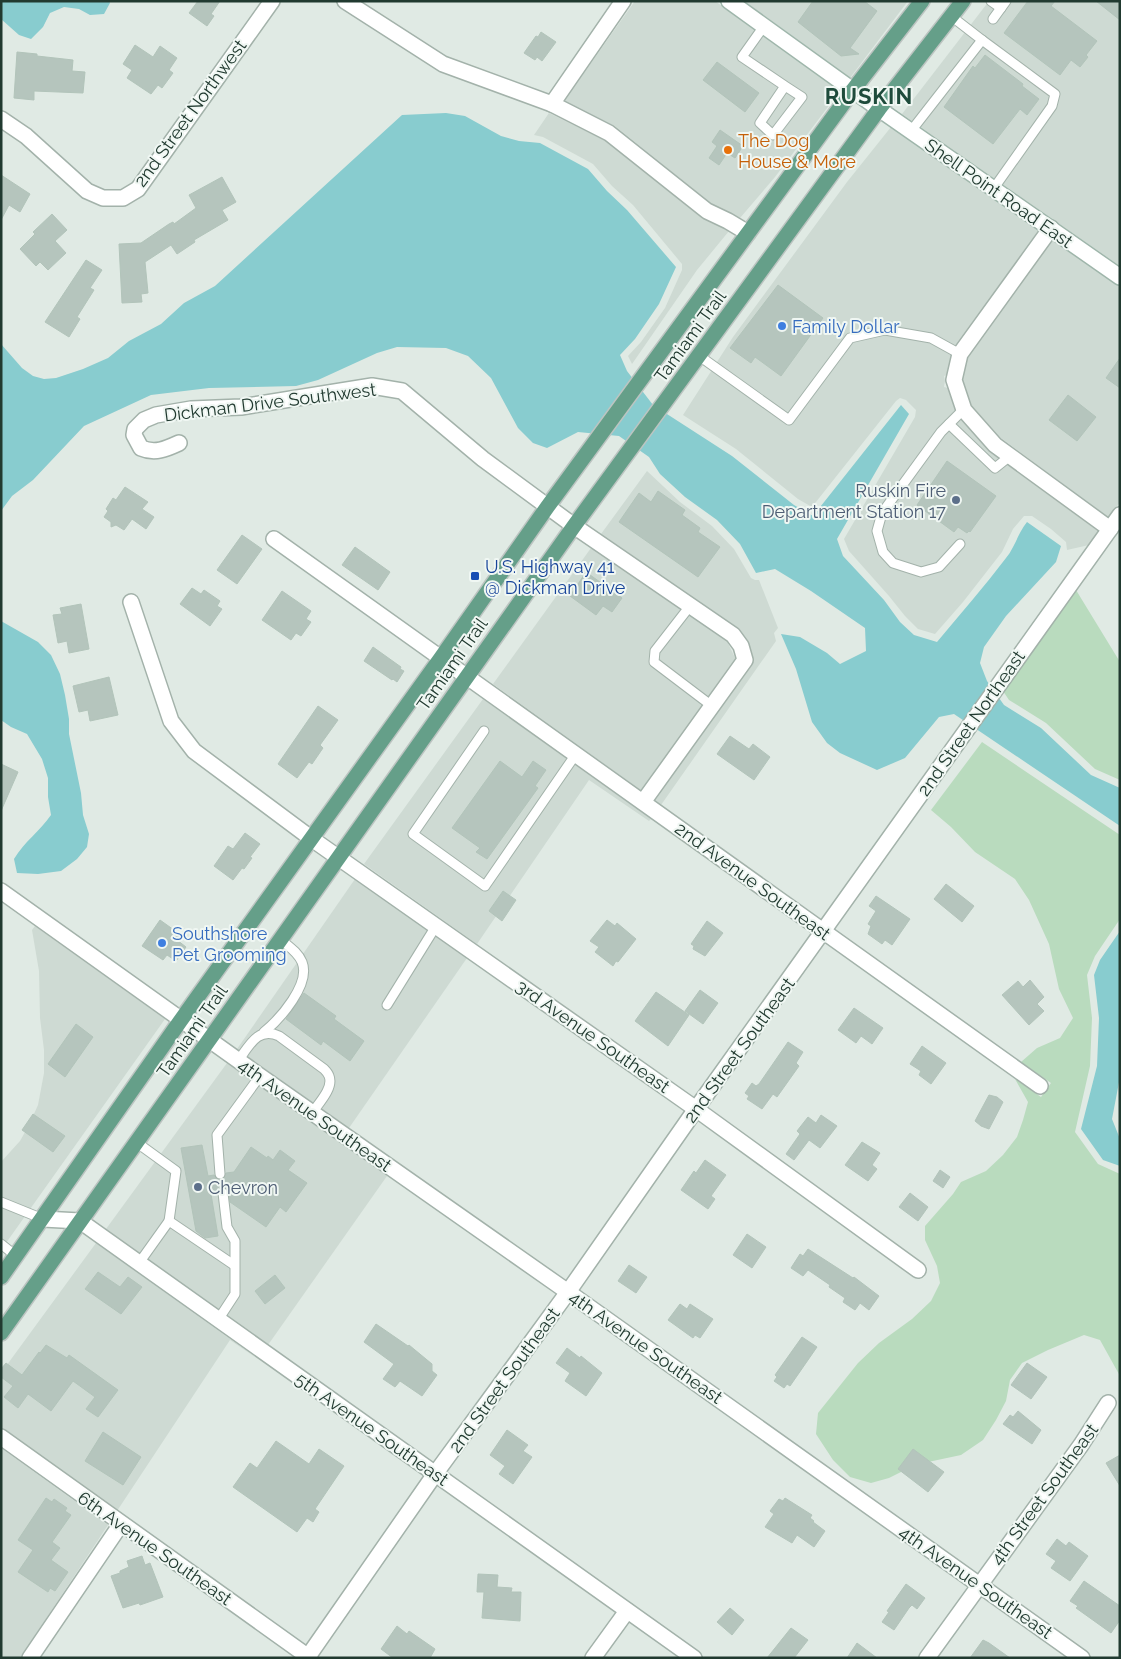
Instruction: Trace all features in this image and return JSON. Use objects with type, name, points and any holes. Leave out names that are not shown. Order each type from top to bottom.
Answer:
[{"type":"main road","name":"Tamiami Trail","points":[[1,1277],[181,1020],[548,506],[853,90],[922,1]]},
{"type":"main road","name":"Tamiami Trail","points":[[1,1333],[574,526],[879,109],[962,1]]},
{"type":"street","name":"2nd Street Northwest","points":[[1,118],[26,136],[87,191],[103,198],[123,198],[138,189],[272,1]]},
{"type":"street","points":[[345,1],[443,64],[552,104],[609,133],[707,211],[748,233]]},
{"type":"street","points":[[552,104],[623,1]]},
{"type":"street","name":"Shell Point Road East","points":[[729,1],[879,109],[1120,277]]},
{"type":"street","points":[[1051,228],[960,354],[954,380],[964,409],[996,445],[1110,529]]},
{"type":"street","name":"Dickman Drive Southwest","points":[[179,443],[164,450],[150,452],[141,448],[134,434],[135,429],[144,420],[156,415],[178,411],[240,407],[372,386],[402,391],[483,459],[574,526],[733,635],[742,646],[745,660],[643,802]]},
{"type":"street","name":"2nd Street Northeast","points":[[823,931],[1120,515]]},
{"type":"street","name":"2nd Avenue Southeast","points":[[274,539],[1040,1086]]},
{"type":"street","name":"3rd Avenue Southeast","points":[[131,602],[170,721],[194,750],[312,838],[696,1109],[918,1270]]},
{"type":"street","name":"4th Avenue Southeast","points":[[1,891],[238,1061],[568,1292],[1082,1658]]},
{"type":"street","name":"2nd Street Southeast","points":[[308,1657],[435,1474],[568,1292],[823,931]]},
{"type":"street","points":[[43,1219],[80,1221]]},
{"type":"street","name":"5th Avenue Southeast","points":[[80,1221],[694,1658]]},
{"type":"street","name":"4th Street Southeast","points":[[927,1658],[1081,1445],[1108,1403]]},
{"type":"street","name":"6th Avenue Southeast","points":[[1,1437],[308,1657]]},
{"type":"street","points":[[30,1658],[121,1524]]},
{"type":"street","points":[[593,1658],[627,1611]]},
{"type":"lane","points":[[991,1],[1003,5],[992,19]]},
{"type":"lane","points":[[951,16],[1055,94],[1052,106],[994,188]]},
{"type":"lane","points":[[764,26],[742,57],[802,97],[774,135],[760,123],[785,86]]},
{"type":"lane","points":[[911,131],[982,40]]},
{"type":"lane","points":[[698,355],[790,420],[850,338],[885,330],[931,338],[960,354]]},
{"type":"lane","points":[[960,544],[939,566],[920,572],[893,563],[883,552],[877,531],[882,513],[949,424],[964,409]]},
{"type":"lane","points":[[949,424],[995,468],[1010,456]]},
{"type":"lane","points":[[690,606],[655,651],[654,662],[712,706]]},
{"type":"lane","points":[[484,731],[413,834],[485,886],[576,754]]},
{"type":"lane","points":[[387,1005],[436,926]]},
{"type":"lane","points":[[238,1061],[252,1042],[282,1014],[300,986],[303,964],[299,956],[280,939]]},
{"type":"lane","points":[[264,1032],[272,1032],[279,1036],[324,1069],[330,1076],[330,1084],[312,1113]]},
{"type":"lane","points":[[220,1174],[217,1135],[260,1076]]},
{"type":"lane","points":[[136,1142],[176,1171],[170,1221],[139,1263]]},
{"type":"lane","points":[[218,1320],[235,1294],[235,1241],[227,1227],[223,1193]]},
{"type":"lane","points":[[1,1202],[43,1219]]},
{"type":"lane","points":[[170,1221],[234,1265]]},
{"type":"lane","points":[[1,1244],[16,1256]]},
{"type":"shaded area","points":[[635,1],[715,1],[840,91],[775,177],[740,218],[712,204],[615,126],[564,101]]},
{"type":"shaded area","points":[[744,1],[908,1],[850,78]]},
{"type":"shaded area","points":[[989,1],[1120,1],[1120,266],[902,114]]},
{"type":"shaded area","points":[[549,113],[604,140],[702,218],[729,231],[697,270],[632,364],[628,356],[641,342],[665,308],[682,270],[682,264],[633,205],[612,186],[593,164],[543,137],[534,135]]},
{"type":"shaded area","points":[[891,127],[1040,231],[954,350],[947,375],[944,376],[944,387],[948,388],[958,416],[989,451],[1099,532],[1089,545],[1067,550],[1066,542],[1051,529],[1032,516],[1024,516],[1013,529],[1002,552],[935,634],[918,629],[905,616],[849,551],[844,539],[915,417],[916,410],[906,400],[900,398],[896,401],[812,507],[798,499],[736,449],[683,415],[733,337],[847,182]]},
{"type":"shaded area","points":[[1052,239],[1120,287],[1120,502],[1109,518],[1001,438],[971,405],[962,379],[967,357]]},
{"type":"shaded area","points":[[647,471],[680,502],[712,526],[734,549],[751,578],[759,580],[778,628],[774,633],[776,641],[661,805],[654,800],[752,665],[753,656],[738,628],[601,534]]},
{"type":"shaded area","points":[[591,548],[727,641],[736,660],[642,791],[493,684]]},
{"type":"shaded area","points":[[483,699],[651,819],[649,821],[589,780],[477,944],[364,864]]},
{"type":"shaded area","points":[[355,879],[467,958],[349,1128],[237,1049]]},
{"type":"shaded area","points":[[35,926],[165,1019],[1,1250],[1,1162],[20,1141],[29,1125],[38,1105],[44,1073],[39,971],[32,930]]},
{"type":"shaded area","points":[[227,1063],[387,1176],[268,1345],[106,1229]]},
{"type":"shaded area","points":[[96,1243],[258,1359],[230,1340],[117,1511],[1,1427],[1,1373]]},
{"type":"shaded area","points":[[1,1448],[108,1525],[20,1658],[1,1658]]},
{"type":"green space","points":[[1076,590],[1120,662],[1120,780],[1095,769],[1046,723],[1009,700],[1003,691]]},
{"type":"green space","points":[[982,742],[1120,835],[1120,919],[1095,956],[1087,975],[1092,1018],[1090,1066],[1075,1132],[1098,1164],[1120,1174],[1120,1376],[1100,1340],[1084,1335],[1048,1350],[1022,1363],[1010,1380],[1006,1401],[983,1440],[961,1455],[911,1467],[889,1478],[871,1483],[850,1477],[833,1460],[816,1434],[818,1413],[858,1363],[879,1343],[912,1319],[931,1301],[940,1283],[937,1266],[925,1240],[925,1226],[961,1182],[986,1171],[1003,1155],[1017,1137],[1028,1102],[1015,1079],[1041,1097],[1051,1083],[1021,1062],[1037,1048],[1060,1038],[1073,1018],[1059,989],[1049,944],[1029,900],[1015,879],[975,852],[951,827],[931,810]]},
{"type":"water","points":[[1,1],[109,1],[110,3],[104,14],[90,15],[79,9],[64,7],[50,13],[43,27],[31,39],[19,35],[1,19]]},
{"type":"water","points":[[446,113],[465,116],[501,136],[519,141],[540,143],[588,169],[627,210],[676,267],[659,304],[635,339],[620,355],[627,371],[653,405],[732,456],[794,505],[813,516],[901,405],[909,414],[837,539],[843,556],[884,600],[900,622],[914,635],[937,642],[1006,558],[1027,522],[1061,546],[1056,562],[1006,616],[984,647],[980,663],[987,681],[1004,705],[1041,728],[1091,775],[1120,788],[1120,826],[954,714],[939,717],[905,758],[877,770],[840,753],[827,743],[812,722],[796,669],[781,634],[800,637],[827,653],[840,664],[866,651],[865,628],[775,569],[756,573],[740,544],[717,520],[685,497],[660,474],[649,457],[619,436],[578,432],[547,448],[533,443],[518,428],[491,378],[468,356],[446,348],[397,347],[377,353],[318,380],[296,386],[209,388],[151,395],[84,426],[33,480],[12,496],[1,511],[1,344],[22,368],[33,376],[44,379],[56,378],[108,358],[129,341],[161,324],[184,303],[215,286],[402,115]]},
{"type":"water","points":[[1,621],[38,642],[51,655],[60,674],[69,719],[69,734],[81,793],[83,815],[89,834],[87,847],[77,859],[61,871],[38,874],[17,873],[14,859],[22,847],[51,815],[48,797],[48,778],[42,759],[27,734],[1,720]]},
{"type":"water","points":[[1120,931],[1120,1077],[1112,1119],[1120,1139],[1120,1166],[1103,1160],[1081,1129],[1097,1066],[1099,1018],[1094,975],[1100,960]]},
{"type":"building","points":[[198,1],[220,1],[211,14],[214,16],[207,26],[189,13]]},
{"type":"building","points":[[813,1],[864,1],[877,11],[850,48],[859,54],[841,56],[798,22]]},
{"type":"building","points":[[1028,1],[1055,1],[1051,6],[1097,41],[1086,55],[1088,57],[1080,67],[1071,60],[1060,75],[1004,33]]},
{"type":"building","points":[[1096,1],[1120,1],[1120,20]]},
{"type":"building","points":[[541,32],[556,42],[542,61],[537,57],[535,60],[524,53]]},
{"type":"building","points":[[135,45],[153,57],[160,46],[177,58],[169,70],[173,73],[162,88],[158,85],[151,94],[127,78],[132,70],[123,64]]},
{"type":"building","points":[[17,52],[73,60],[72,71],[85,72],[83,93],[34,91],[34,100],[14,98]]},
{"type":"building","points":[[985,55],[1023,84],[1022,86],[1039,99],[1027,115],[1020,109],[993,144],[944,107],[973,66],[975,68]]},
{"type":"building","points":[[717,62],[759,93],[745,112],[703,80]]},
{"type":"building","name":"The Dog House & More","points":[[720,130],[743,146],[735,158],[727,153],[719,165],[709,158],[717,146],[712,142]]},
{"type":"building","points":[[1,175],[30,194],[20,212],[9,205],[1,220]]},
{"type":"building","points":[[222,177],[236,202],[222,210],[228,220],[194,240],[195,242],[177,254],[171,245],[145,262],[148,293],[141,294],[142,302],[122,303],[119,244],[141,243],[169,224],[173,222],[174,224],[196,208],[189,195]]},
{"type":"building","points":[[52,214],[67,230],[55,241],[66,253],[48,270],[40,262],[36,266],[20,249],[35,234],[33,232]]},
{"type":"building","points":[[86,260],[102,270],[90,288],[94,290],[77,317],[80,319],[69,337],[45,322]]},
{"type":"building","name":"Family Dollar","points":[[778,285],[823,318],[781,376],[755,357],[751,363],[730,348]]},
{"type":"building","points":[[1120,358],[1120,388],[1106,378]]},
{"type":"building","points":[[1068,395],[1096,417],[1077,441],[1049,420]]},
{"type":"building","name":"Ruskin Fire Department Station 17","points":[[947,461],[996,496],[970,532],[967,533],[958,527],[954,532],[917,505]]},
{"type":"building","points":[[125,487],[148,502],[142,509],[154,517],[146,529],[132,519],[124,530],[116,525],[111,527],[111,522],[104,517],[108,511],[106,509],[113,498],[116,500]]},
{"type":"building","points":[[658,491],[685,510],[682,515],[700,528],[698,532],[720,547],[698,577],[619,522],[639,493],[651,502]]},
{"type":"building","points":[[242,535],[262,549],[237,584],[217,570]]},
{"type":"building","points":[[355,547],[390,572],[378,590],[342,565]]},
{"type":"building","points":[[586,572],[622,598],[612,612],[603,606],[596,615],[570,596]]},
{"type":"building","points":[[192,588],[201,594],[204,590],[220,601],[217,606],[222,609],[210,626],[180,604]]},
{"type":"building","points":[[282,591],[311,611],[306,619],[311,622],[301,636],[296,633],[291,640],[262,620]]},
{"type":"building","points":[[81,604],[89,649],[69,653],[67,641],[58,643],[53,615],[62,614],[60,608]]},
{"type":"building","points":[[373,647],[404,671],[397,682],[364,661]]},
{"type":"building","points":[[109,677],[118,715],[90,721],[88,710],[79,712],[73,686]]},
{"type":"building","points":[[318,706],[338,720],[320,745],[323,748],[312,764],[309,762],[297,778],[278,764]]},
{"type":"building","points":[[730,736],[749,749],[753,744],[770,757],[754,780],[717,754]]},
{"type":"building","points":[[500,761],[522,777],[533,761],[546,770],[535,786],[538,788],[487,859],[476,852],[480,848],[452,828]]},
{"type":"building","points":[[1,764],[18,772],[1,811]]},
{"type":"building","points":[[245,833],[260,844],[244,869],[242,868],[233,880],[214,866],[228,846],[233,849]]},
{"type":"building","points":[[946,884],[974,906],[962,922],[934,899]]},
{"type":"building","points":[[503,891],[516,900],[502,921],[489,911]]},
{"type":"building","points":[[876,896],[910,919],[892,945],[885,940],[882,944],[868,934],[871,926],[868,924],[876,911],[869,906]]},
{"type":"building","name":"Southshore Pet Grooming","points":[[160,920],[181,935],[177,940],[186,947],[176,961],[167,955],[163,960],[142,946]]},
{"type":"building","points":[[607,920],[615,926],[617,923],[636,939],[613,966],[595,952],[599,947],[590,941]]},
{"type":"building","points":[[707,921],[723,933],[705,956],[693,949],[694,946],[691,944]]},
{"type":"building","points":[[1030,980],[1044,997],[1037,1004],[1044,1011],[1029,1025],[1002,995],[1018,981],[1023,987]]},
{"type":"building","points":[[700,990],[718,1003],[703,1024],[685,1011]]},
{"type":"building","points":[[656,992],[689,1015],[668,1046],[635,1021]]},
{"type":"building","points":[[304,993],[336,1016],[334,1019],[364,1041],[350,1061],[323,1041],[321,1045],[286,1019]]},
{"type":"building","points":[[854,1008],[883,1028],[872,1044],[861,1036],[856,1043],[838,1030]]},
{"type":"building","points":[[76,1024],[93,1037],[65,1077],[48,1064]]},
{"type":"building","points":[[788,1042],[803,1052],[796,1063],[799,1066],[777,1097],[773,1094],[762,1109],[747,1099],[749,1096],[745,1093],[752,1083],[756,1086],[759,1084]]},
{"type":"building","points":[[922,1046],[946,1063],[931,1084],[919,1075],[921,1071],[910,1064]]},
{"type":"building","points":[[989,1095],[997,1097],[1003,1102],[989,1129],[975,1121]]},
{"type":"building","points":[[33,1114],[65,1136],[53,1152],[22,1130]]},
{"type":"building","points":[[821,1115],[837,1126],[820,1148],[809,1140],[794,1160],[786,1154],[800,1134],[797,1131],[808,1117],[816,1123]]},
{"type":"building","points":[[862,1142],[880,1153],[872,1165],[877,1169],[868,1181],[845,1165]]},
{"type":"building","points":[[202,1145],[208,1176],[214,1175],[218,1180],[223,1179],[226,1173],[234,1172],[251,1147],[273,1160],[280,1150],[295,1161],[288,1170],[307,1183],[286,1212],[280,1207],[266,1227],[230,1202],[229,1192],[226,1188],[220,1188],[217,1193],[210,1188],[218,1236],[205,1238],[196,1231],[181,1148]]},
{"type":"building","points":[[705,1160],[726,1175],[711,1196],[715,1199],[708,1209],[681,1190],[694,1171],[696,1173]]},
{"type":"building","points":[[940,1170],[950,1177],[943,1188],[933,1181]]},
{"type":"building","points":[[910,1193],[928,1207],[918,1221],[899,1207]]},
{"type":"building","points":[[747,1234],[766,1247],[752,1268],[733,1255]]},
{"type":"building","points":[[808,1249],[854,1277],[879,1296],[869,1310],[860,1303],[855,1310],[843,1302],[845,1298],[829,1287],[830,1285],[808,1270],[803,1276],[791,1268],[800,1254],[803,1256]]},
{"type":"building","points":[[629,1265],[647,1277],[636,1293],[618,1281]]},
{"type":"building","points":[[98,1272],[120,1287],[128,1277],[142,1287],[121,1314],[85,1289]]},
{"type":"building","points":[[275,1275],[285,1288],[265,1304],[255,1291]]},
{"type":"building","points":[[680,1304],[687,1309],[690,1304],[713,1319],[700,1338],[695,1335],[693,1338],[668,1320]]},
{"type":"building","points":[[376,1324],[409,1345],[432,1364],[432,1371],[437,1375],[422,1396],[400,1381],[395,1387],[383,1379],[394,1364],[364,1342]]},
{"type":"building","points":[[802,1337],[817,1347],[790,1386],[787,1384],[784,1388],[774,1381],[777,1377],[775,1375]]},
{"type":"building","points":[[46,1345],[67,1358],[69,1355],[118,1390],[98,1417],[86,1409],[95,1397],[73,1381],[51,1411],[28,1394],[18,1408],[4,1397],[13,1386],[1,1377],[1,1369],[6,1363],[22,1375]]},
{"type":"building","points":[[567,1348],[580,1358],[581,1356],[602,1373],[586,1396],[565,1381],[570,1373],[556,1363]]},
{"type":"building","points":[[1027,1363],[1047,1377],[1031,1399],[1011,1385]]},
{"type":"building","points":[[1018,1411],[1041,1430],[1032,1444],[1003,1424],[1010,1415],[1013,1417]]},
{"type":"building","points":[[507,1430],[528,1445],[523,1451],[532,1457],[513,1484],[499,1474],[505,1466],[490,1455]]},
{"type":"building","points":[[103,1432],[141,1457],[123,1485],[85,1461]]},
{"type":"building","points":[[276,1441],[309,1464],[319,1449],[344,1466],[315,1509],[319,1512],[313,1522],[307,1518],[297,1532],[233,1487],[250,1463],[257,1468]]},
{"type":"building","points":[[913,1449],[944,1472],[928,1492],[898,1469]]},
{"type":"building","points":[[1120,1455],[1120,1486],[1106,1463]]},
{"type":"building","points":[[46,1498],[52,1502],[54,1499],[67,1508],[65,1511],[71,1515],[52,1542],[60,1548],[51,1560],[68,1572],[55,1591],[50,1588],[48,1592],[18,1572],[33,1550],[18,1540]]},
{"type":"building","points":[[785,1498],[812,1515],[810,1518],[813,1522],[825,1531],[814,1547],[797,1535],[792,1543],[765,1527],[774,1514],[770,1511],[779,1499],[783,1501]]},
{"type":"building","points":[[1057,1539],[1066,1546],[1069,1542],[1088,1556],[1070,1581],[1051,1568],[1056,1561],[1046,1554]]},
{"type":"building","points":[[142,1556],[145,1565],[150,1563],[163,1597],[140,1605],[139,1603],[123,1608],[111,1576],[129,1567],[127,1561]]},
{"type":"building","points":[[478,1574],[498,1575],[497,1587],[512,1588],[511,1592],[521,1592],[520,1621],[482,1618],[484,1592],[477,1592]]},
{"type":"building","points":[[1084,1581],[1120,1606],[1120,1620],[1111,1633],[1076,1608],[1078,1606],[1070,1601]]},
{"type":"building","points":[[906,1584],[925,1598],[917,1609],[912,1605],[909,1608],[894,1630],[882,1622],[889,1612],[887,1611]]},
{"type":"building","points":[[730,1608],[744,1620],[732,1635],[717,1622]]},
{"type":"building","points":[[397,1626],[407,1634],[409,1631],[435,1649],[430,1658],[393,1658],[381,1649]]},
{"type":"building","points":[[791,1628],[808,1640],[794,1658],[767,1658]]},
{"type":"building","points":[[983,1640],[989,1643],[1010,1658],[970,1658]]},
{"type":"building","points":[[857,1643],[877,1658],[847,1658]]},
{"type":"place","name":"The Dog House & More","points":[[728,150]]},
{"type":"place","name":"Family Dollar","points":[[782,326]]},
{"type":"place","name":"Ruskin Fire Department Station 17","points":[[956,500]]},
{"type":"place","name":"U.S. Highway 41 @ Dickman Drive","points":[[475,576]]},
{"type":"place","name":"Southshore Pet Grooming","points":[[162,943]]},
{"type":"place","name":"Chevron","points":[[198,1187]]},
{"type":"district","name":"RUSKIN","points":[[869,96]]}]
